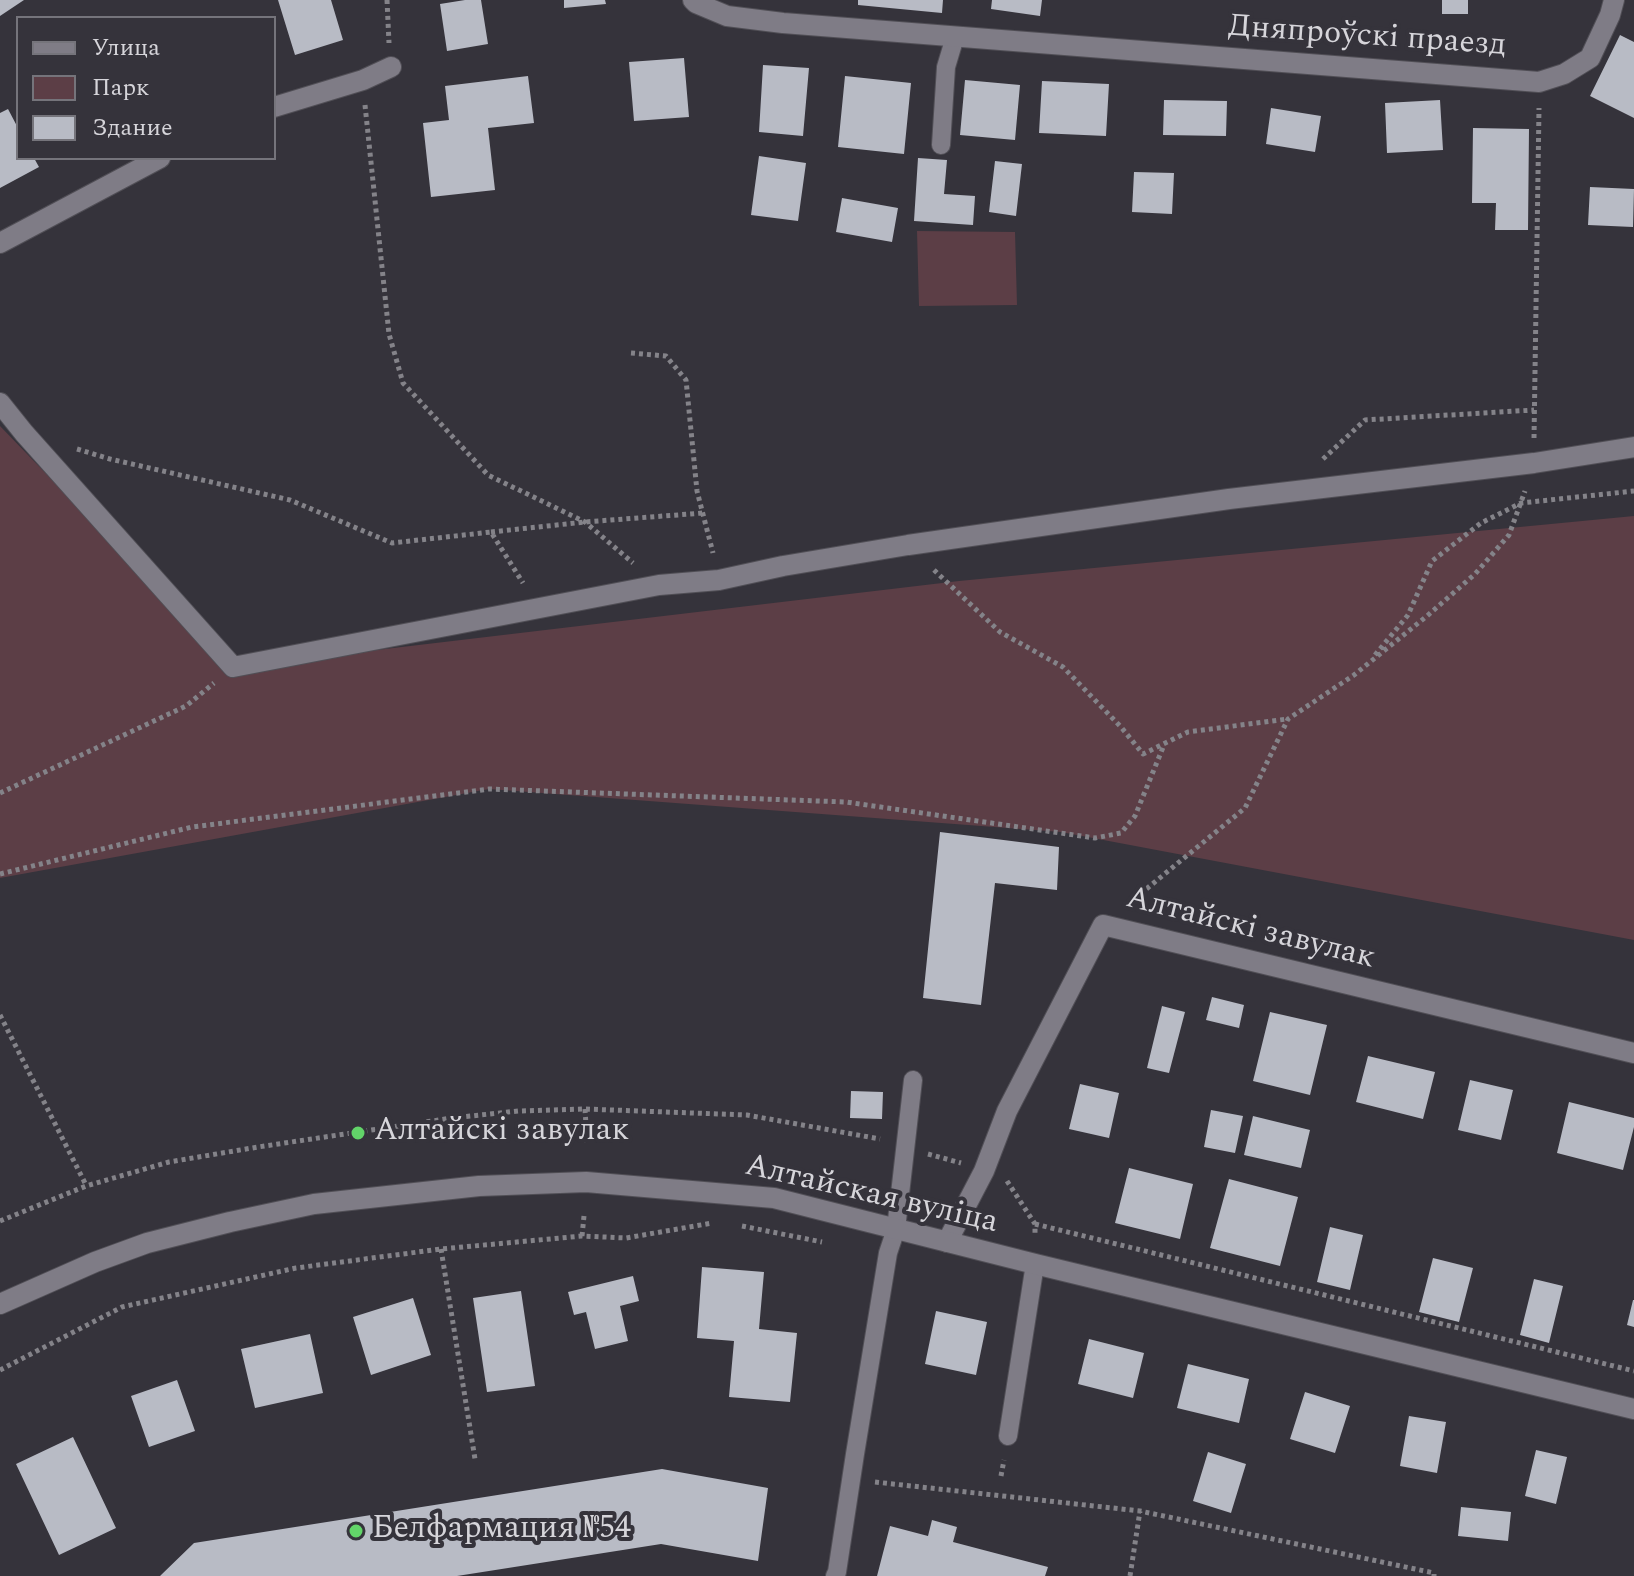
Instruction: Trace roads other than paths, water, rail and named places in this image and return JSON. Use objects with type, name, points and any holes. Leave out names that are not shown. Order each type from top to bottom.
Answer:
[{"type":"street","name":"Дняпроўскі праезд","points":[[693,0],[727,16],[955,37],[1539,82],[1564,74],[1590,58],[1614,0]]},
{"type":"street","points":[[276,106],[363,80],[391,67]]},
{"type":"street","points":[[0,243],[156,160]]},
{"type":"street","points":[[0,403],[233,667],[659,585],[719,580],[908,545],[1289,492],[1534,463],[1634,447]]},
{"type":"street","name":"Алтайскі завулак","points":[[947,1242],[984,1171],[1007,1111],[1103,925],[1634,1053]]},
{"type":"street","name":"Алтайская вуліца","points":[[0,1304],[147,1243],[314,1204],[479,1186],[586,1182],[774,1198],[1634,1409]]},
{"type":"lane","points":[[941,145],[946,67],[955,37]]},
{"type":"lane","points":[[835,1576],[888,1253],[896,1229],[913,1080]]},
{"type":"lane","points":[[1008,1436],[1035,1264]]},
{"type":"place","name":"Алтайскі завулак","points":[[358,1133]]},
{"type":"place","name":"Белфармация №54","points":[[356,1531]]}]
